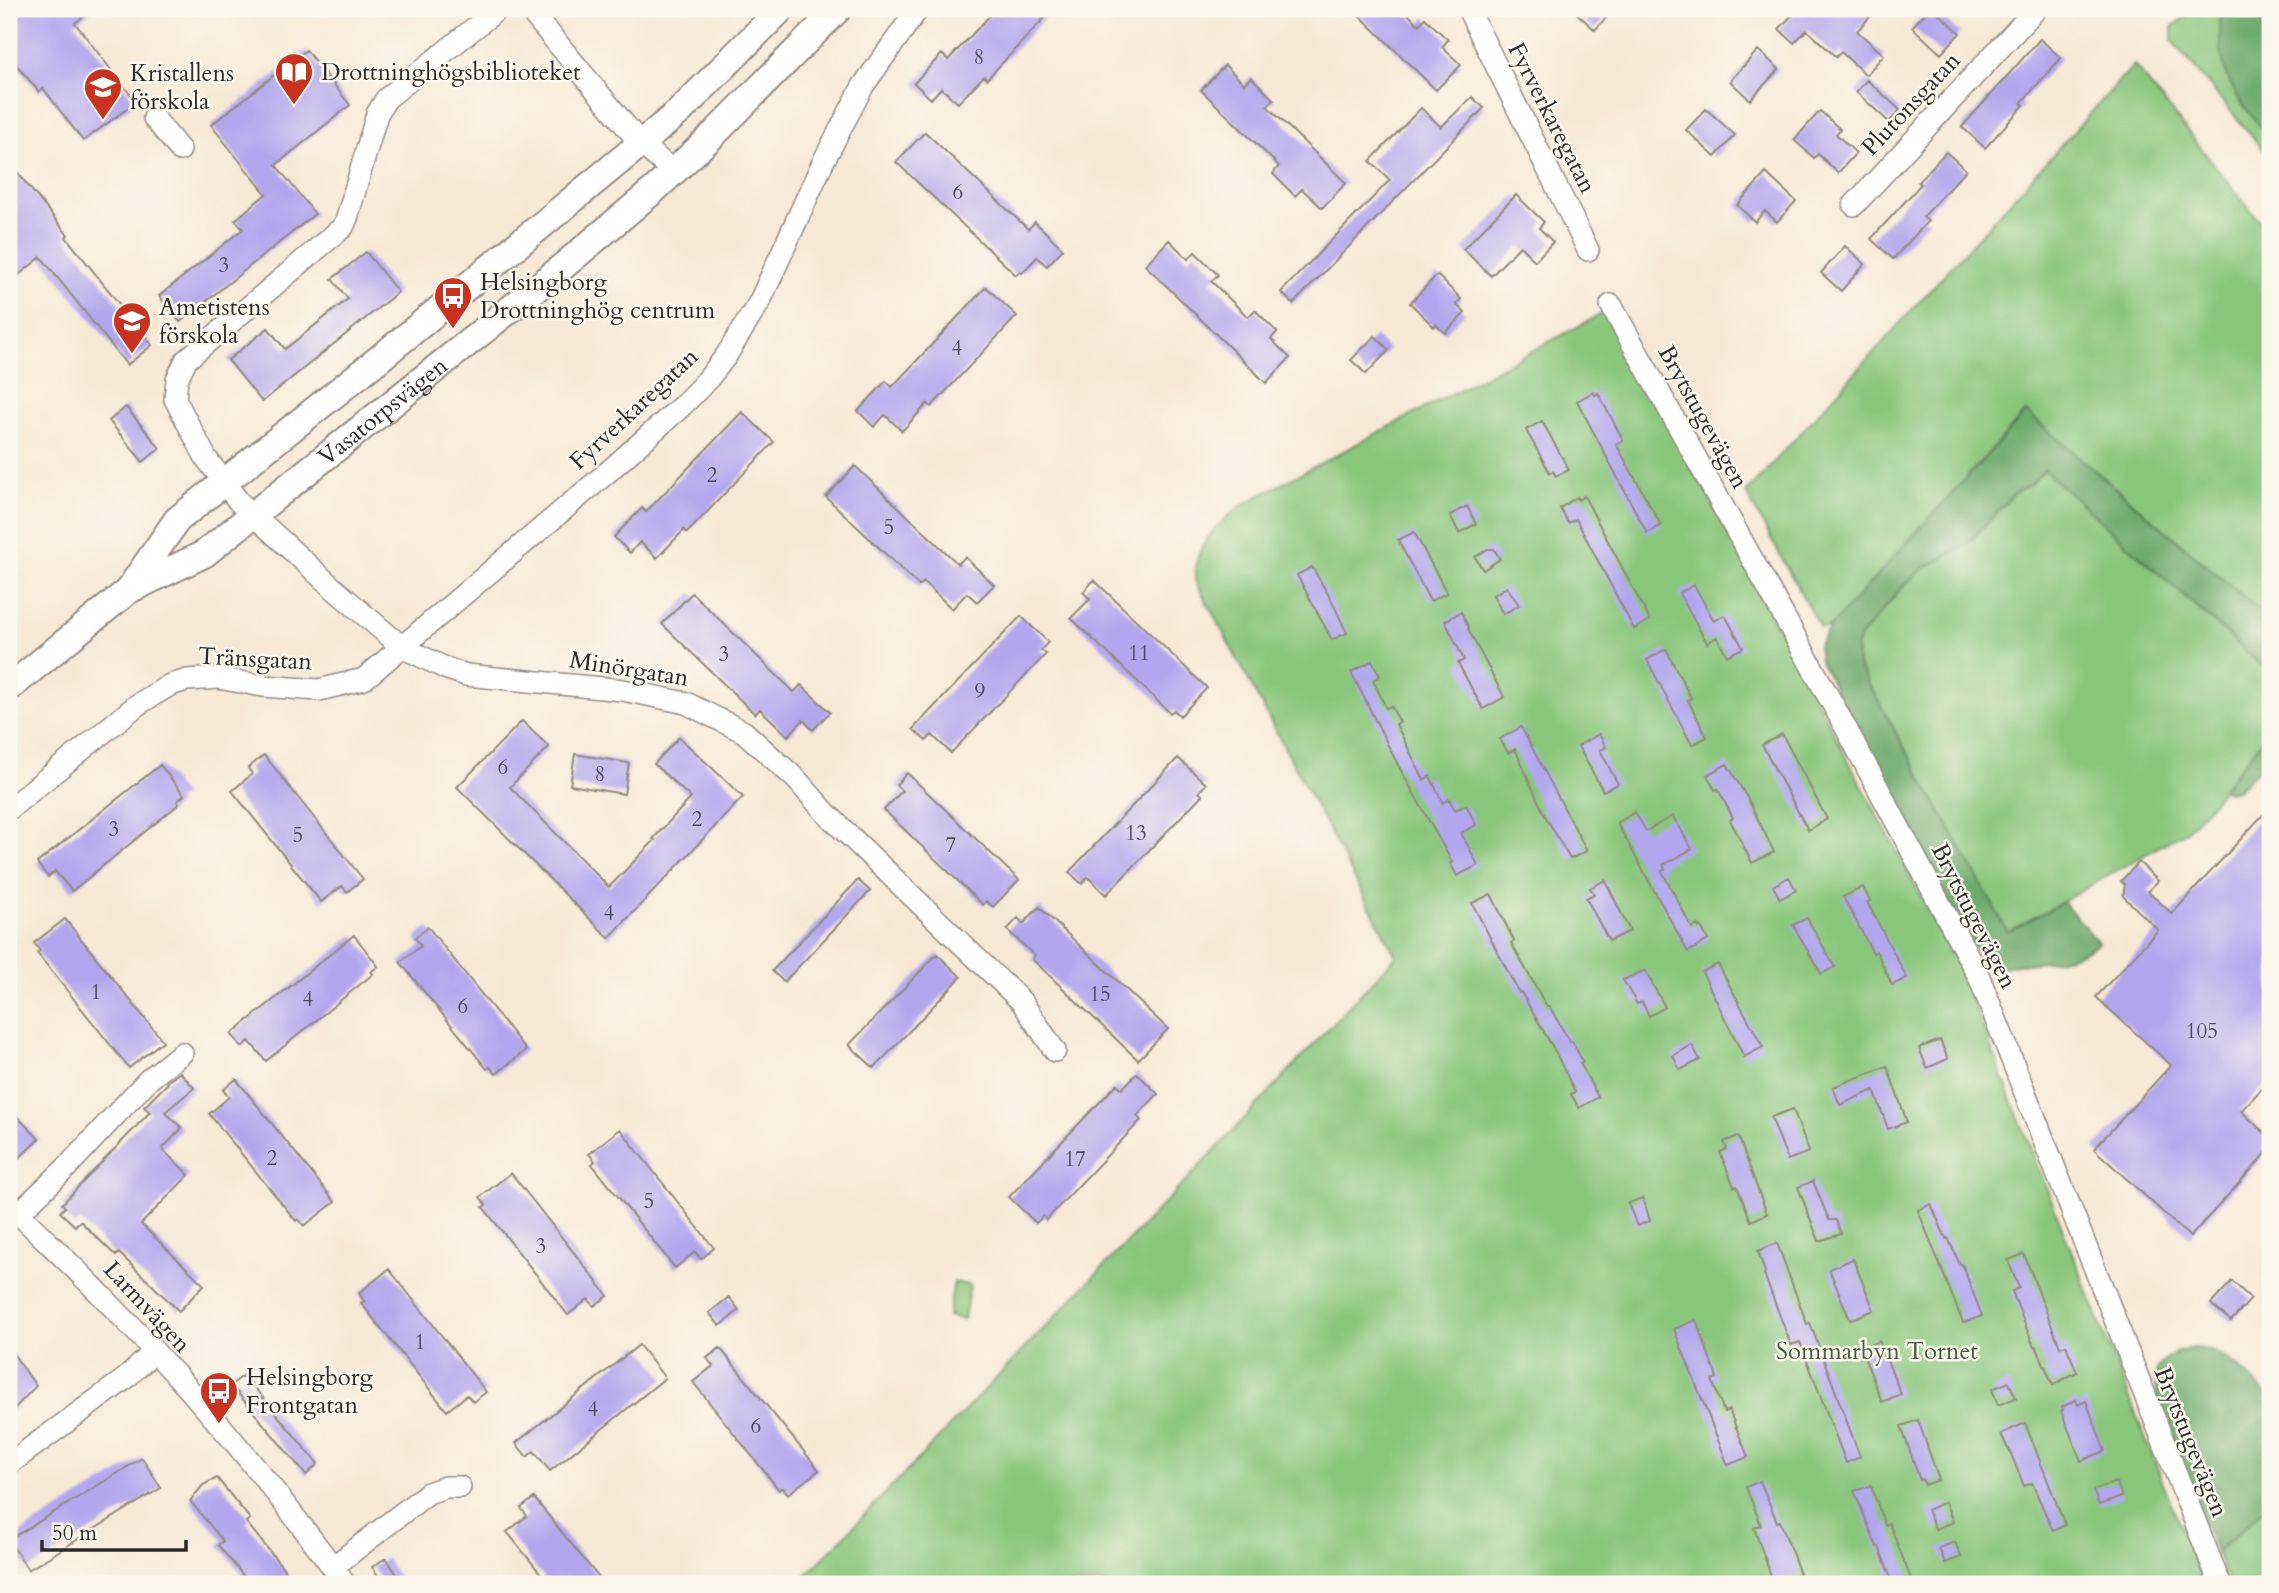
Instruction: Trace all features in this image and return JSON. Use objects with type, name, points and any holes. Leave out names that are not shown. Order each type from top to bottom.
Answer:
[{"type":"main road","name":"Vasatorpsvägen","points":[[129,590],[177,520],[413,331],[679,112],[781,9]]},
{"type":"main road","name":"Vasatorpsvägen","points":[[9,688],[129,590],[204,554],[246,509],[550,278],[674,172],[753,97],[838,9]]},
{"type":"street","name":"Minörgatan","points":[[498,9],[381,106],[343,227],[186,360],[177,379],[175,399],[206,458],[246,509],[402,647],[466,676],[623,690],[686,703],[744,732],[796,779],[827,814],[1022,1002],[1055,1051]]},
{"type":"street","points":[[529,9],[640,143],[674,172]]},
{"type":"street","name":"Fyrverkaregatan","points":[[402,647],[609,471],[708,379],[760,302],[824,160],[863,86],[918,9]]},
{"type":"street","name":"Plutonsgatan","points":[[1854,205],[2036,9]]},
{"type":"street","name":"Fyrverkaregatan","points":[[1473,10],[1588,250]]},
{"type":"street","points":[[154,118],[180,150]]},
{"type":"street","name":"Brytstugevägen","points":[[1611,305],[1847,730],[1979,977],[2220,1584]]},
{"type":"street","name":"Tränsgatan","points":[[9,809],[137,705],[170,685],[187,680],[218,678],[295,689],[327,688],[364,679],[402,647]]},
{"type":"street","points":[[14,1209],[66,1168],[148,1080],[182,1053]]},
{"type":"street","name":"Larmvägen","points":[[14,1209],[105,1298],[154,1352],[273,1488],[339,1576]]},
{"type":"street","points":[[9,1464],[125,1379],[154,1352]]},
{"type":"street","points":[[339,1576],[428,1493],[445,1487],[460,1487]]},
{"type":"green space","points":[[2195,9],[2270,9],[2270,158],[2172,41],[2172,27]]},
{"type":"green space","points":[[2221,9],[2270,9],[2270,138],[2245,107],[2229,80],[2221,49]]},
{"type":"green space","points":[[2134,65],[2270,234],[2270,612],[2266,616],[2026,412],[1834,623],[1827,628],[1820,628],[1746,493]]},
{"type":"green space","name":"Sommarbyn Tornet","points":[[1609,310],[1962,974],[2203,1584],[798,1584],[1204,1162],[1396,956],[1195,580],[1195,568],[1202,546],[1216,528],[1242,505]]},
{"type":"green space","points":[[2026,412],[2270,620],[2270,673],[2044,470],[2032,483],[2014,494],[1966,545],[1923,569],[1901,588],[1860,637],[1856,649],[1858,665],[2008,932],[2063,902],[2098,942],[2090,949],[2066,958],[2002,967],[1994,966],[1980,958],[1820,661],[1818,645],[1831,626]]},
{"type":"green space","points":[[2044,470],[2270,673],[2270,730],[2186,831],[2008,933],[1858,665],[1856,649],[1860,637],[1901,588],[1923,569],[1966,545],[2014,494],[2032,483]]},
{"type":"green space","points":[[2270,730],[2270,759],[2237,790],[2227,792],[2223,789]]},
{"type":"green space","points":[[954,1282],[970,1285],[964,1319],[948,1316]]},
{"type":"green space","points":[[2193,1348],[2205,1349],[2226,1358],[2270,1397],[2270,1504],[2216,1552],[2178,1462],[2156,1389],[2156,1374],[2161,1364],[2176,1353]]},
{"type":"green space","points":[[2270,1504],[2270,1584],[2229,1584],[2216,1552]]},
{"type":"building","points":[[9,9],[94,9],[75,23],[136,102],[83,141],[43,88],[39,92],[9,56]]},
{"type":"building","points":[[996,9],[1053,9],[987,79],[984,76],[958,103],[941,88],[931,99],[914,83],[942,54],[948,60]]},
{"type":"building","points":[[1353,9],[1403,9],[1419,25],[1425,18],[1448,40],[1442,47],[1461,65],[1436,90]]},
{"type":"building","points":[[1572,9],[1614,9],[1595,30]]},
{"type":"building","points":[[1798,9],[1877,9],[1857,31],[1884,55],[1866,75],[1841,52],[1836,57],[1807,30],[1794,43],[1779,29]]},
{"type":"building","points":[[1929,9],[1934,9],[1960,33],[1941,54],[1912,27]]},
{"type":"building","points":[[2040,39],[2061,58],[1985,148],[1962,127]]},
{"type":"building","points":[[306,50],[350,105],[276,165],[315,214],[180,322],[159,296],[243,229],[235,220],[266,194],[211,125]]},
{"type":"building","points":[[1758,50],[1779,69],[1750,100],[1730,81]]},
{"type":"building","points":[[1225,65],[1244,84],[1251,77],[1274,100],[1267,106],[1346,183],[1322,208],[1302,189],[1295,196],[1273,174],[1279,166],[1201,90]]},
{"type":"building","points":[[1867,80],[1900,110],[1889,122],[1856,92]]},
{"type":"building","points":[[1472,97],[1484,108],[1293,304],[1281,292],[1390,180],[1370,161],[1421,108],[1441,127]]},
{"type":"building","points":[[1706,109],[1735,135],[1715,157],[1686,130]]},
{"type":"building","points":[[1820,111],[1840,129],[1836,134],[1856,153],[1838,173],[1818,154],[1814,158],[1794,140]]},
{"type":"building","points":[[925,132],[1028,229],[1035,222],[1063,249],[1047,266],[1037,257],[1022,273],[1020,271],[1016,275],[896,162]]},
{"type":"building","points":[[1946,152],[1966,170],[1923,217],[1928,221],[1893,259],[1871,239]]},
{"type":"building","points":[[9,162],[152,345],[127,365],[41,257],[9,283]]},
{"type":"building","points":[[1766,173],[1796,201],[1777,222],[1765,211],[1755,222],[1737,205]]},
{"type":"building","points":[[1516,195],[1544,222],[1539,228],[1553,242],[1535,261],[1520,246],[1491,276],[1463,249]]},
{"type":"building","points":[[1169,240],[1188,259],[1195,252],[1218,275],[1211,281],[1248,317],[1255,310],[1277,332],[1271,339],[1290,358],[1266,383],[1145,265]]},
{"type":"building","points":[[1845,246],[1865,264],[1841,291],[1821,273]]},
{"type":"building","points":[[366,252],[398,292],[262,402],[228,360],[268,328],[285,349],[348,299],[332,279]]},
{"type":"building","points":[[1437,275],[1461,299],[1456,304],[1465,313],[1445,333],[1436,324],[1434,327],[1410,303]]},
{"type":"building","points":[[986,287],[1017,316],[931,407],[928,403],[902,431],[885,415],[874,427],[858,411],[886,381],[892,387]]},
{"type":"building","points":[[1375,336],[1389,350],[1366,374],[1351,360]]},
{"type":"building","points":[[1593,392],[1595,395],[1598,393],[1623,440],[1616,444],[1661,525],[1647,533],[1577,401]]},
{"type":"building","points":[[126,407],[160,448],[143,462],[109,421]]},
{"type":"building","points":[[742,412],[774,442],[687,533],[684,530],[657,558],[640,542],[630,553],[614,537],[642,508],[646,512]]},
{"type":"building","points":[[1542,421],[1569,470],[1556,476],[1553,471],[1550,473],[1526,430]]},
{"type":"building","points":[[855,466],[958,564],[965,557],[994,585],[977,602],[967,593],[952,609],[924,582],[919,586],[826,497]]},
{"type":"building","points":[[1584,496],[1650,620],[1634,629],[1576,519],[1568,523],[1560,508],[1577,497],[1578,500]]},
{"type":"building","points":[[1467,506],[1476,524],[1459,533],[1450,515]]},
{"type":"building","points":[[1414,532],[1447,593],[1430,601],[1398,540]]},
{"type":"building","points":[[1488,549],[1494,549],[1500,559],[1483,570],[1475,557]]},
{"type":"building","points":[[1312,567],[1347,633],[1332,640],[1297,575]]},
{"type":"building","points":[[1094,580],[1207,688],[1180,716],[1174,710],[1170,713],[1071,618],[1090,599],[1083,592]]},
{"type":"building","points":[[1694,585],[1714,621],[1725,615],[1743,648],[1727,656],[1717,637],[1707,643],[1679,593]]},
{"type":"building","points":[[1507,587],[1519,605],[1503,614],[1493,595]]},
{"type":"building","points":[[692,593],[794,692],[801,685],[830,712],[813,730],[803,720],[788,736],[760,709],[755,714],[662,624]]},
{"type":"building","points":[[1461,612],[1504,697],[1483,709],[1458,663],[1464,660],[1445,621]]},
{"type":"building","points":[[1021,616],[1048,642],[1041,650],[1046,654],[951,753],[932,735],[926,741],[913,729]]},
{"type":"building","points":[[1666,649],[1707,737],[1692,745],[1647,660]]},
{"type":"building","points":[[1372,661],[1380,676],[1373,680],[1386,708],[1391,706],[1400,722],[1396,724],[1424,780],[1430,776],[1443,803],[1449,799],[1455,810],[1466,805],[1476,825],[1461,833],[1478,865],[1457,876],[1351,672]]},
{"type":"building","points":[[522,721],[549,747],[510,787],[609,887],[691,798],[654,764],[679,737],[743,797],[609,938],[457,787]]},
{"type":"building","points":[[1521,727],[1587,851],[1570,859],[1544,814],[1515,749],[1508,753],[1500,739]]},
{"type":"building","points":[[1599,734],[1606,747],[1600,750],[1618,784],[1603,791],[1578,746]]},
{"type":"building","points":[[1782,734],[1827,819],[1808,830],[1762,745]]},
{"type":"building","points":[[575,754],[629,763],[624,794],[570,785]]},
{"type":"building","points":[[264,755],[363,879],[347,892],[342,886],[321,902],[232,791],[252,774],[248,768]]},
{"type":"building","points":[[1178,758],[1206,784],[1199,792],[1202,795],[1106,895],[1088,877],[1082,884],[1069,872]]},
{"type":"building","points":[[1727,764],[1774,852],[1752,863],[1730,820],[1733,818],[1718,789],[1715,790],[1707,775]]},
{"type":"building","points":[[160,765],[184,795],[177,801],[179,804],[72,891],[55,871],[48,877],[37,863]]},
{"type":"building","points":[[907,773],[1019,880],[993,907],[986,901],[983,905],[884,810],[902,791],[896,785]]},
{"type":"building","points":[[2270,807],[2270,1080],[2241,1111],[2270,1138],[2270,1149],[2190,1237],[2094,1149],[2171,1065],[2096,997],[2158,930],[2123,896],[2125,885],[2121,881],[2139,862],[2158,881],[2148,891],[2172,914]]},
{"type":"building","points":[[1635,812],[1646,831],[1673,816],[1692,849],[1663,865],[1665,869],[1662,871],[1692,928],[1701,926],[1708,940],[1688,952],[1617,823]]},
{"type":"building","points":[[1789,877],[1796,890],[1780,899],[1773,886]]},
{"type":"building","points":[[858,880],[870,891],[784,982],[772,971]]},
{"type":"building","points":[[1605,880],[1630,931],[1609,941],[1586,898],[1594,894],[1590,888]]},
{"type":"building","points":[[1863,887],[1870,901],[1867,902],[1907,978],[1892,985],[1876,951],[1873,953],[1843,897]]},
{"type":"building","points":[[1491,894],[1514,941],[1511,943],[1547,1007],[1549,1006],[1570,1042],[1572,1041],[1598,1097],[1579,1108],[1571,1094],[1575,1092],[1556,1053],[1521,992],[1519,993],[1472,903]]},
{"type":"building","points":[[1039,907],[1168,1029],[1138,1060],[1032,959],[1035,956],[1007,930],[1018,918],[1023,924]]},
{"type":"building","points":[[1807,918],[1835,967],[1821,974],[1793,925]]},
{"type":"building","points":[[65,919],[163,1041],[129,1068],[37,953],[40,951],[34,943]]},
{"type":"building","points":[[428,927],[526,1050],[496,1074],[490,1067],[487,1069],[400,962],[421,946],[415,938]]},
{"type":"building","points":[[354,935],[378,966],[371,972],[373,974],[266,1061],[249,1041],[242,1047],[231,1034]]},
{"type":"building","points":[[937,954],[961,977],[874,1068],[849,1045]]},
{"type":"building","points":[[1718,964],[1763,1047],[1744,1057],[1702,972]]},
{"type":"building","points":[[1645,970],[1665,1007],[1649,1016],[1642,1002],[1637,1004],[1623,980]]},
{"type":"building","points":[[1940,1040],[1948,1059],[1927,1068],[1919,1048]]},
{"type":"building","points":[[1692,1045],[1700,1060],[1680,1070],[1673,1056]]},
{"type":"building","points":[[1887,1066],[1907,1122],[1888,1129],[1874,1090],[1840,1105],[1833,1087]]},
{"type":"building","points":[[180,1072],[194,1088],[165,1112],[182,1128],[162,1149],[189,1175],[141,1224],[204,1285],[179,1311],[119,1253],[116,1256],[80,1221],[75,1226],[60,1212],[65,1207],[62,1204],[150,1112],[144,1107]]},
{"type":"building","points":[[1137,1073],[1158,1094],[1137,1116],[1141,1120],[1046,1220],[1043,1216],[1036,1223],[1009,1197],[1117,1084],[1122,1089]]},
{"type":"building","points":[[236,1079],[335,1202],[304,1226],[298,1219],[296,1221],[209,1114],[229,1097],[223,1090]]},
{"type":"building","points":[[9,1108],[39,1139],[9,1168]]},
{"type":"building","points":[[1793,1109],[1809,1152],[1788,1160],[1771,1117]]},
{"type":"building","points":[[620,1129],[714,1248],[701,1259],[695,1252],[675,1268],[592,1164],[595,1161],[589,1154]]},
{"type":"building","points":[[1738,1136],[1767,1214],[1751,1221],[1720,1152],[1727,1149],[1724,1142]]},
{"type":"building","points":[[511,1173],[608,1296],[594,1306],[588,1299],[568,1315],[483,1207],[486,1205],[480,1197]]},
{"type":"building","points":[[1813,1181],[1829,1220],[1836,1220],[1841,1234],[1819,1241],[1798,1187]]},
{"type":"building","points":[[1643,1198],[1650,1221],[1637,1226],[1628,1203]]},
{"type":"building","points":[[1931,1204],[1946,1239],[1948,1238],[1960,1265],[1962,1264],[1982,1316],[1963,1323],[1918,1210]]},
{"type":"building","points":[[1777,1243],[1860,1457],[1846,1463],[1800,1342],[1791,1345],[1764,1274],[1758,1251]]},
{"type":"building","points":[[2024,1254],[2060,1347],[2066,1345],[2077,1372],[2053,1385],[2036,1346],[2034,1347],[2012,1291],[2019,1288],[2008,1260]]},
{"type":"building","points":[[1853,1259],[1874,1310],[1850,1320],[1829,1269]]},
{"type":"building","points":[[389,1269],[486,1392],[473,1402],[467,1395],[447,1411],[361,1303],[364,1301],[359,1293]]},
{"type":"building","points":[[2232,1281],[2251,1299],[2231,1321],[2211,1304]]},
{"type":"building","points":[[729,1297],[739,1310],[720,1326],[709,1313]]},
{"type":"building","points":[[1696,1320],[1717,1378],[1712,1380],[1724,1412],[1729,1410],[1748,1457],[1728,1465],[1674,1329]]},
{"type":"building","points":[[1879,1341],[1901,1394],[1882,1402],[1861,1349]]},
{"type":"building","points":[[639,1345],[665,1378],[550,1471],[534,1451],[527,1457],[516,1443]]},
{"type":"building","points":[[9,1348],[36,1386],[9,1414]]},
{"type":"building","points":[[720,1348],[819,1470],[788,1494],[782,1487],[779,1490],[693,1382],[713,1366],[707,1358]]},
{"type":"building","points":[[244,1375],[318,1464],[306,1475],[231,1385]]},
{"type":"building","points":[[2009,1382],[2016,1398],[1998,1405],[1992,1389]]},
{"type":"building","points":[[2076,1400],[2078,1405],[2086,1401],[2105,1451],[2081,1461],[2061,1411],[2062,1407]]},
{"type":"building","points":[[1918,1420],[1939,1480],[1925,1485],[1922,1479],[1920,1480],[1901,1426]]},
{"type":"building","points":[[2025,1423],[2065,1525],[2053,1531],[2032,1483],[2024,1486],[2001,1434]]},
{"type":"building","points":[[142,1458],[161,1488],[28,1570],[9,1540]]},
{"type":"building","points":[[217,1478],[250,1519],[246,1522],[296,1584],[250,1584],[218,1545],[223,1541],[190,1501],[203,1485]]},
{"type":"building","points":[[1760,1481],[1777,1522],[1780,1521],[1800,1574],[1779,1584],[1774,1584],[1754,1528],[1761,1525],[1746,1487]]},
{"type":"building","points":[[2116,1482],[2122,1497],[2099,1505],[2093,1490]]},
{"type":"building","points":[[1871,1486],[1885,1525],[1889,1523],[1913,1584],[1893,1584],[1877,1547],[1854,1491]]},
{"type":"building","points":[[534,1498],[604,1584],[549,1584],[507,1532],[527,1516],[521,1508]]},
{"type":"building","points":[[1945,1502],[1953,1522],[1935,1529],[1927,1510]]},
{"type":"building","points":[[1955,1542],[1961,1557],[1945,1563],[1939,1548]]},
{"type":"building","points":[[386,1558],[403,1584],[384,1584],[372,1567]]},
{"type":"place","name":"Drottninghögsbiblioteket","points":[[294,106]]},
{"type":"place","name":"Kristallens förskola","points":[[103,121]]},
{"type":"place","name":"Helsingborg Drottninghög centrum","points":[[453,330]]},
{"type":"place","name":"Ametistens förskola","points":[[132,355]]},
{"type":"place","name":"Helsingborg Frontgatan","points":[[219,1425]]}]
